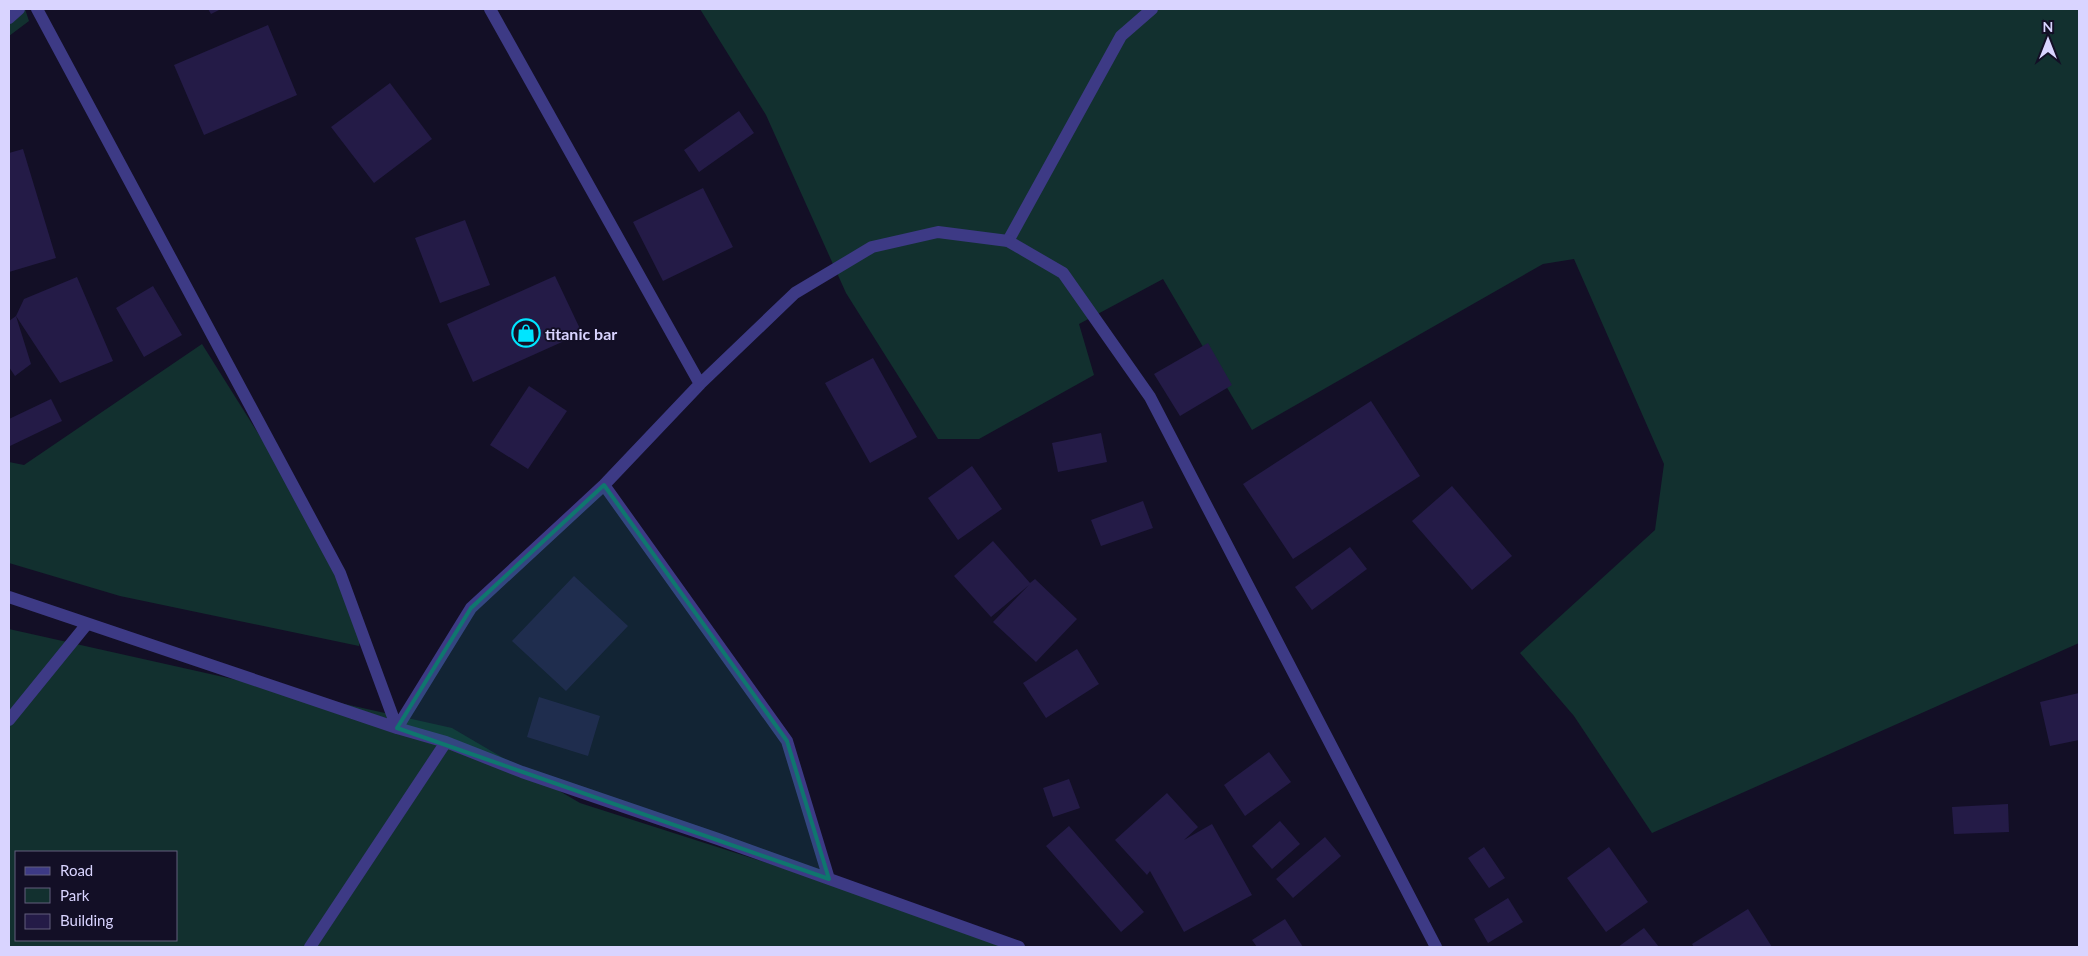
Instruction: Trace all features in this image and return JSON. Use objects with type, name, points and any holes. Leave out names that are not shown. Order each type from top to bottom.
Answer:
[{"type":"street","points":[[9,18],[19,9]]},
{"type":"street","points":[[37,9],[340,573],[397,728]]},
{"type":"street","points":[[490,9],[700,384]]},
{"type":"street","points":[[1008,241],[1121,36],[1152,9]]},
{"type":"street","points":[[397,728],[471,608],[604,485],[700,384],[794,293],[872,247],[938,232],[1008,241],[1063,273],[1150,397],[1436,947]]},
{"type":"street","points":[[604,485],[788,740],[829,879]]},
{"type":"street","points":[[9,597],[397,728],[446,742],[522,772],[1019,947]]},
{"type":"street","points":[[9,720],[87,624]]},
{"type":"street","points":[[310,947],[446,742]]},
{"type":"highlighted area","points":[[604,485],[787,741],[829,879],[522,772],[397,728],[471,608]]},
{"type":"green space","points":[[9,9],[25,9],[29,21],[9,36]]},
{"type":"green space","points":[[700,9],[2079,9],[2079,643],[1652,833],[1574,716],[1520,653],[1655,530],[1664,464],[1574,259],[1543,264],[1252,430],[1163,279],[1079,324],[1094,375],[979,439],[938,439],[846,293],[766,115]]},
{"type":"green space","points":[[202,344],[315,524],[364,622],[359,646],[120,596],[9,563],[9,462],[24,465]]},
{"type":"green space","points":[[9,629],[452,728],[580,803],[1029,947],[9,947]]},
{"type":"building","points":[[208,9],[221,9],[211,14]]},
{"type":"building","points":[[268,25],[297,95],[204,135],[174,65]]},
{"type":"building","points":[[390,83],[432,139],[374,183],[331,127]]},
{"type":"building","points":[[739,111],[754,133],[699,172],[684,150]]},
{"type":"building","points":[[23,149],[56,258],[9,272],[9,153]]},
{"type":"building","points":[[703,188],[733,247],[663,281],[633,222]]},
{"type":"building","points":[[465,220],[490,285],[440,303],[415,238]]},
{"type":"building","points":[[555,276],[582,333],[473,382],[447,324]]},
{"type":"building","points":[[77,277],[113,361],[60,383],[16,316],[24,299]]},
{"type":"building","points":[[153,286],[182,335],[144,357],[116,308]]},
{"type":"building","points":[[16,316],[31,364],[15,376],[9,367],[9,321]]},
{"type":"building","points":[[1208,343],[1232,385],[1180,416],[1154,374]]},
{"type":"building","points":[[873,358],[917,437],[870,463],[825,383]]},
{"type":"building","points":[[529,386],[567,411],[528,469],[490,445]]},
{"type":"building","points":[[51,399],[62,421],[10,446],[9,419]]},
{"type":"building","points":[[1371,401],[1420,476],[1293,559],[1243,484]]},
{"type":"building","points":[[1101,433],[1107,462],[1058,472],[1052,443]]},
{"type":"building","points":[[972,466],[1002,509],[958,540],[928,498]]},
{"type":"building","points":[[1452,486],[1512,556],[1472,590],[1412,521]]},
{"type":"building","points":[[1143,501],[1153,528],[1101,546],[1091,520]]},
{"type":"building","points":[[993,541],[1030,583],[1035,579],[1077,619],[1036,662],[993,622],[1029,585],[991,617],[954,576]]},
{"type":"building","points":[[1350,547],[1367,569],[1312,610],[1295,587]]},
{"type":"building","points":[[574,576],[628,626],[566,691],[512,641]]},
{"type":"building","points":[[1077,649],[1099,684],[1046,718],[1023,683]]},
{"type":"building","points":[[2079,693],[2079,740],[2050,746],[2040,702]]},
{"type":"building","points":[[539,697],[600,716],[588,756],[527,737]]},
{"type":"building","points":[[1269,752],[1291,782],[1245,816],[1224,785]]},
{"type":"building","points":[[1069,779],[1080,808],[1053,817],[1043,788]]},
{"type":"building","points":[[1167,793],[1198,827],[1184,840],[1212,824],[1252,895],[1184,932],[1150,871],[1147,875],[1115,840]]},
{"type":"building","points":[[2008,804],[2009,832],[1954,834],[1952,807]]},
{"type":"building","points":[[1280,821],[1300,844],[1272,869],[1252,846]]},
{"type":"building","points":[[1069,826],[1144,912],[1121,932],[1046,846]]},
{"type":"building","points":[[1325,837],[1341,856],[1293,898],[1276,879]]},
{"type":"building","points":[[1484,847],[1505,878],[1489,888],[1468,858]]},
{"type":"building","points":[[1609,847],[1648,902],[1606,932],[1567,878]]},
{"type":"building","points":[[1508,898],[1523,922],[1488,943],[1474,919]]},
{"type":"building","points":[[1748,909],[1772,947],[1694,947],[1692,944]]},
{"type":"building","points":[[1285,919],[1303,947],[1257,947],[1252,940]]},
{"type":"building","points":[[1644,928],[1659,947],[1618,947]]},
{"type":"place","name":"titanic bar","points":[[526,333]]}]
